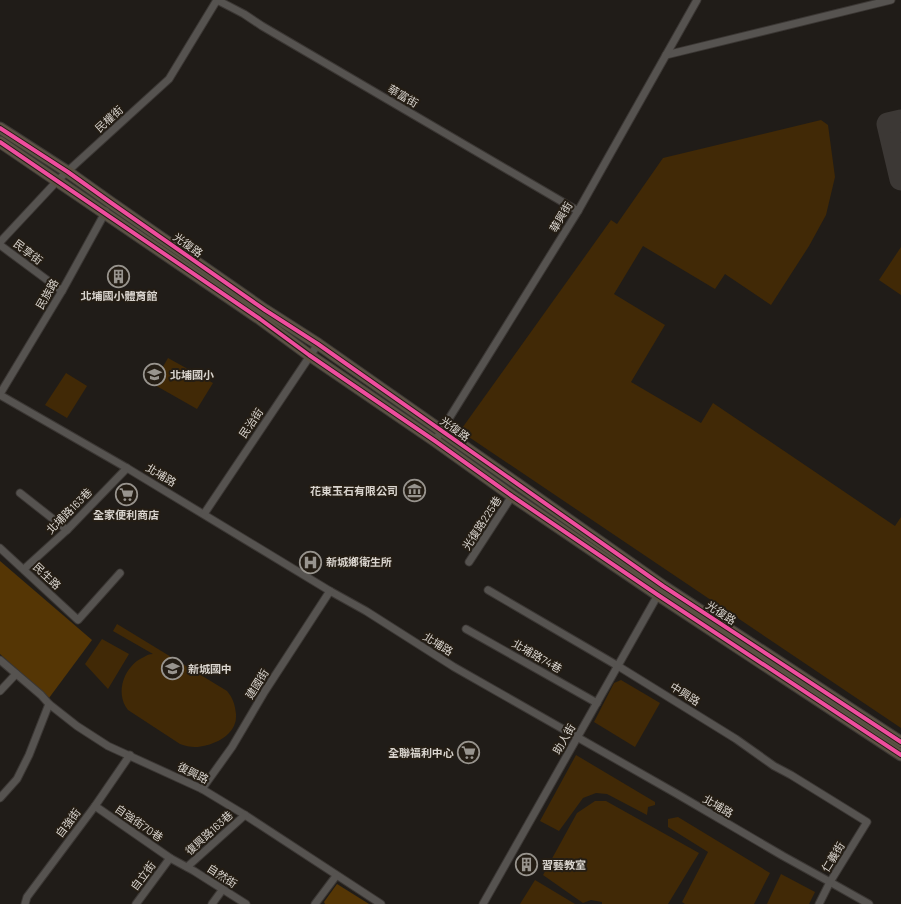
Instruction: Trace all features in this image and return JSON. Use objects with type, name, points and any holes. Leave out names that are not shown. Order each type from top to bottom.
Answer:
[{"type":"main road","name":"光復路","points":[[0,128],[68,172],[107,207],[309,355],[435,441],[512,496],[901,742]]},
{"type":"main road","name":"光復路","points":[[0,142],[58,180],[107,207],[318,344],[442,431],[661,590],[901,755]]},
{"type":"street","name":"民權街","points":[[0,242],[58,180],[169,79],[217,0]]},
{"type":"street","name":"華富街","points":[[217,0],[244,14],[578,211]]},
{"type":"street","name":"華興街","points":[[435,441],[578,211],[697,0]]},
{"type":"street","points":[[666,55],[891,0]]},
{"type":"street","name":"民族路","points":[[0,395],[62,291],[107,207]]},
{"type":"street","name":"民享街","points":[[0,245],[62,291]]},
{"type":"street","name":"民治街","points":[[204,514],[309,355],[318,344]]},
{"type":"street","name":"北埔路","points":[[0,395],[127,468],[330,592],[366,611],[454,667],[782,856],[869,904]]},
{"type":"street","name":"北埔路163巷","points":[[24,569],[67,530],[127,468]]},
{"type":"street","points":[[20,493],[67,530]]},
{"type":"street","name":"光復路225巷","points":[[469,562],[512,496]]},
{"type":"street","name":"民生路","points":[[0,548],[78,620],[120,573]]},
{"type":"street","name":"中興路","points":[[488,590],[618,666],[736,738],[774,766],[867,822]]},
{"type":"street","name":"助人街","points":[[483,904],[661,590]]},
{"type":"street","name":"建國街","points":[[202,789],[232,747],[265,691],[330,592]]},
{"type":"street","name":"北埔路74巷","points":[[466,629],[597,703]]},
{"type":"street","name":"復興路","points":[[0,660],[41,695],[49,704],[77,726],[108,746],[202,789],[245,815],[380,904]]},
{"type":"street","points":[[0,691],[16,674]]},
{"type":"street","points":[[0,798],[17,779],[29,755],[49,704]]},
{"type":"street","name":"自強街","points":[[25,904],[27,897],[95,806],[130,755]]},
{"type":"street","name":"自強街70巷","points":[[95,806],[170,858]]},
{"type":"street","name":"復興路163巷","points":[[187,867],[245,815]]},
{"type":"street","name":"仁義街","points":[[819,904],[830,882],[867,822]]},
{"type":"street","name":"自立街","points":[[136,904],[170,858],[187,867]]},
{"type":"street","name":"自然街","points":[[187,867],[246,904]]},
{"type":"street","points":[[315,904],[336,876]]},
{"type":"street","points":[[212,904],[222,889]]},
{"type":"shaded area","points":[[821,120],[828,125],[835,177],[826,215],[809,246],[771,305],[725,274],[715,289],[643,246],[614,294],[665,325],[631,382],[701,423],[713,403],[895,526],[901,517],[901,728],[460,431],[611,220],[617,224],[663,158]]},
{"type":"shaded area","points":[[901,247],[901,295],[879,280]]},
{"type":"shaded area","points":[[168,358],[213,383],[197,409],[153,384]]},
{"type":"shaded area","points":[[66,373],[87,386],[67,418],[45,405]]},
{"type":"shaded area","points":[[0,561],[92,640],[49,698],[0,654]]},
{"type":"shaded area","points":[[117,624],[227,691],[231,696],[236,714],[233,728],[229,733],[219,741],[201,747],[186,746],[180,744],[128,710],[122,695],[122,687],[127,673],[137,661],[147,655],[153,654],[113,631]]},
{"type":"shaded area","points":[[102,639],[129,654],[108,689],[85,664]]},
{"type":"shaded area","points":[[621,680],[660,703],[635,747],[594,722],[614,683]]},
{"type":"shaded area","points":[[576,755],[655,802],[655,805],[648,807],[647,815],[607,794],[596,793],[583,798],[559,831],[540,821]]},
{"type":"shaded area","points":[[595,801],[606,801],[699,853],[668,904],[602,904],[602,902],[591,900],[583,903],[543,875],[577,813]]},
{"type":"shaded area","points":[[678,817],[770,873],[754,904],[685,904],[682,902],[708,852],[668,827],[668,819]]},
{"type":"shaded area","points":[[781,874],[815,892],[809,904],[767,904]]},
{"type":"shaded area","points":[[535,880],[575,904],[520,904]]},
{"type":"shaded area","points":[[337,884],[369,904],[325,904],[324,902]]},
{"type":"taxiway","points":[[901,121],[888,124],[901,179]]},
{"type":"cycle path","points":[[0,128],[68,172],[265,310],[318,344],[663,586],[901,742]]},
{"type":"cycle path","points":[[0,142],[260,319],[309,355],[435,441],[512,496],[658,595],[901,755]]},
{"type":"place","name":"北埔國小體育館","points":[[119,276]]},
{"type":"place","name":"北埔國小","points":[[154,375]]},
{"type":"place","name":"花東玉石有限公司","points":[[414,491]]},
{"type":"place","name":"全家便利商店","points":[[126,495]]},
{"type":"place","name":"新城鄉衛生所","points":[[311,562]]},
{"type":"place","name":"新城國中","points":[[173,669]]},
{"type":"place","name":"全聯福利中心","points":[[469,753]]},
{"type":"place","name":"習藝教室","points":[[527,865]]}]
